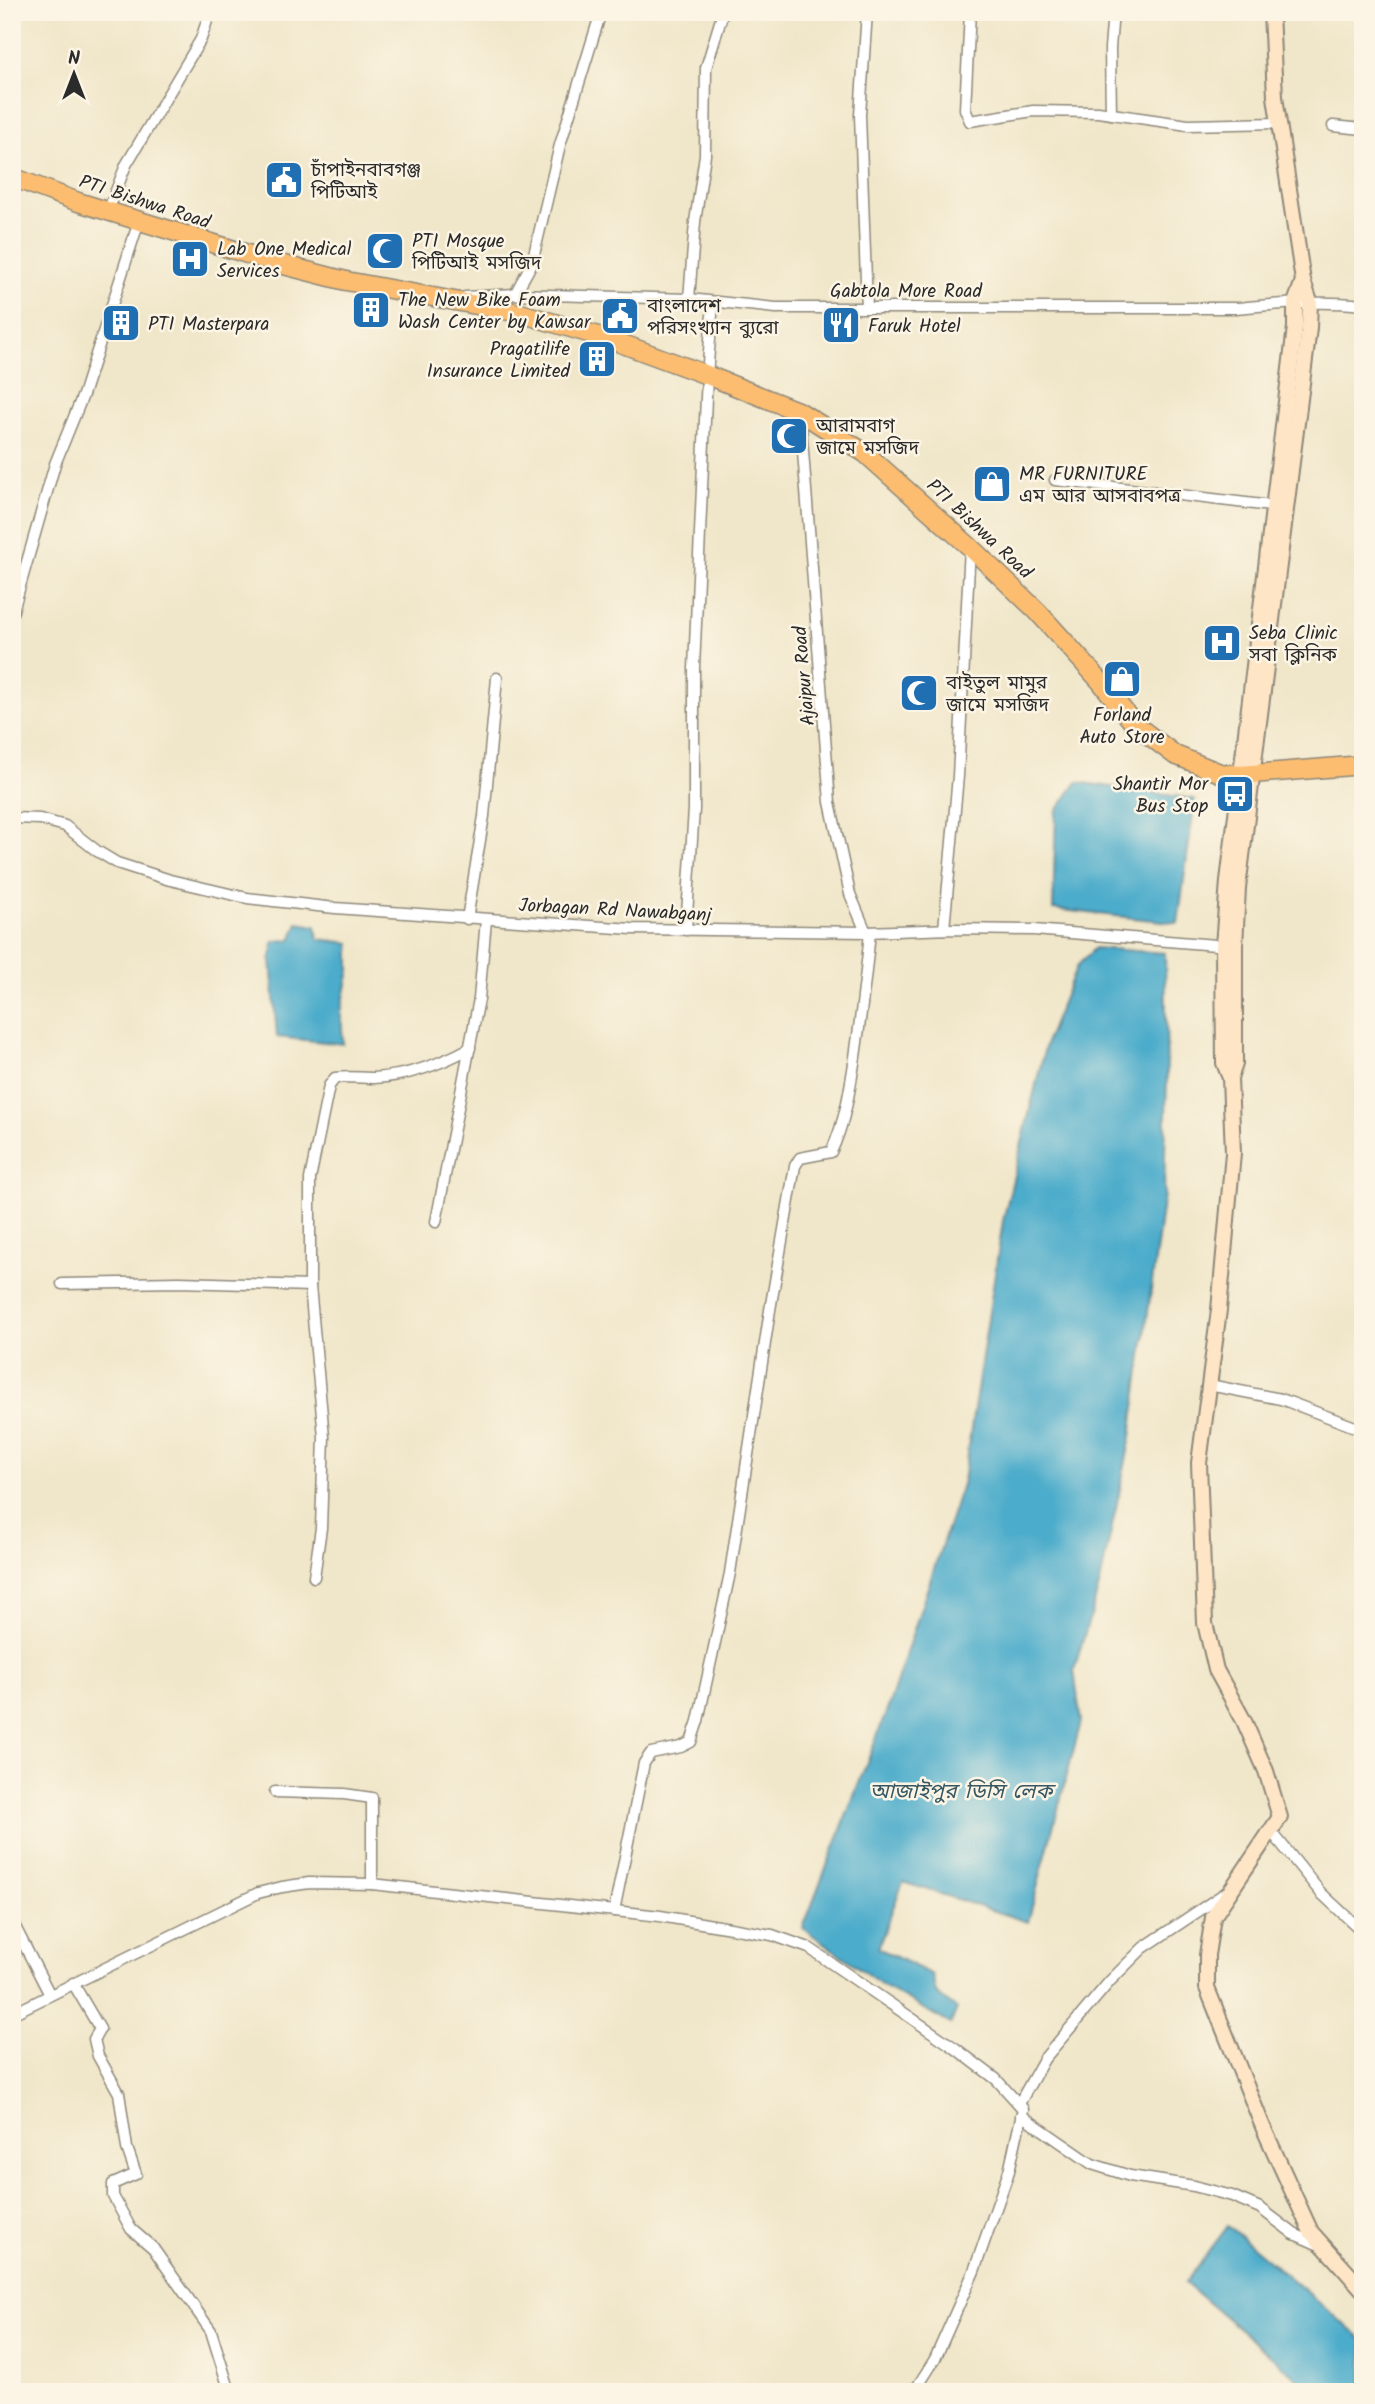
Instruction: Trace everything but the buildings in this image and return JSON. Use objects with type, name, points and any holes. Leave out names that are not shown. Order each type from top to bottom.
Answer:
[{"type":"highway","name":"PTI Bishwa Road","points":[[12,177],[139,221],[293,267],[346,281],[520,313],[586,332],[800,412],[865,453],[970,547],[1037,611],[1101,682],[1134,724],[1175,755],[1220,773],[1246,775],[1363,765]]},
{"type":"street","points":[[108,211],[126,165],[201,38],[210,12]]},
{"type":"street","points":[[515,294],[532,263],[560,145],[601,12]]},
{"type":"street","points":[[689,299],[695,222],[705,155],[706,68],[723,12]]},
{"type":"street","points":[[867,12],[860,115],[867,308]]},
{"type":"street","points":[[970,12],[965,109],[970,121],[1033,111],[1111,114],[1188,125],[1279,123]]},
{"type":"street","points":[[1111,114],[1110,48],[1113,12]]},
{"type":"street","points":[[1271,12],[1275,97],[1303,281],[1303,302],[1246,775],[1238,888],[1229,946],[1235,1064],[1230,1078],[1233,1153],[1219,1310],[1199,1463],[1205,1623],[1216,1670],[1244,1721],[1266,1770],[1280,1817],[1213,1917],[1207,1955],[1207,1988],[1268,2139],[1311,2232],[1363,2290]]},
{"type":"street","points":[[1333,126],[1363,129]]},
{"type":"street","points":[[12,614],[55,464],[83,395],[139,221]]},
{"type":"street","name":"Gabtola More Road","points":[[451,300],[460,297],[515,294],[689,299],[776,307],[1223,308],[1303,302],[1363,305]]},
{"type":"street","points":[[686,930],[694,809],[694,668],[707,375],[713,303]]},
{"type":"street","name":"Ajaipur Road","points":[[800,412],[830,802],[850,894],[868,932]]},
{"type":"street","points":[[1055,480],[1280,507]]},
{"type":"street","points":[[944,929],[958,776],[970,547]]},
{"type":"street","points":[[467,919],[484,816],[497,678]]},
{"type":"street","name":"Jorbagan Rd Nawabganj","points":[[12,818],[40,819],[65,826],[117,863],[170,880],[247,898],[335,908],[632,929],[868,932],[1034,930],[1229,946]]},
{"type":"street","points":[[436,1222],[479,999],[486,920]]},
{"type":"street","points":[[614,1911],[644,1763],[652,1753],[691,1742],[698,1721],[730,1573],[795,1166],[800,1158],[831,1152],[835,1143],[849,1094],[863,1006],[868,932]]},
{"type":"street","points":[[314,1577],[321,1528],[324,1437],[310,1286],[310,1179],[329,1086],[335,1078],[341,1077],[375,1078],[414,1072],[443,1062],[470,1048]]},
{"type":"street","points":[[62,1284],[179,1282],[310,1286]]},
{"type":"street","points":[[1209,1385],[1281,1399],[1363,1430]]},
{"type":"street","points":[[275,1792],[344,1794],[372,1798],[372,1884]]},
{"type":"street","points":[[1271,1831],[1321,1893],[1363,1932]]},
{"type":"street","points":[[12,2014],[258,1893],[309,1884],[372,1884],[660,1916],[772,1935],[809,1948],[955,2048],[996,2079],[1023,2109],[1009,2171],[974,2271],[935,2359],[914,2392]]},
{"type":"street","points":[[1019,2104],[1044,2059],[1110,1980],[1143,1948],[1233,1888]]},
{"type":"street","points":[[12,1921],[50,1995]]},
{"type":"street","points":[[73,1983],[100,2029],[94,2039],[98,2056],[119,2093],[127,2148],[136,2174],[113,2184],[113,2196],[131,2229],[153,2248],[211,2331],[230,2392]]},
{"type":"street","points":[[1021,2115],[1092,2164],[1130,2176],[1194,2186],[1232,2196],[1260,2208],[1294,2234],[1325,2248]]},
{"type":"water","points":[[1077,782],[1195,799],[1178,923],[1053,909],[1056,812]]},
{"type":"water","points":[[298,923],[316,926],[318,939],[350,943],[350,970],[341,1012],[343,1044],[277,1037],[271,959],[274,941],[291,940]]},
{"type":"water","name":"আজাইপুর ডিসি লেক","points":[[1095,948],[1165,953],[1167,1078],[1164,1194],[1131,1437],[1100,1583],[1074,1670],[1081,1722],[1028,1922],[903,1882],[878,1948],[932,1975],[936,1993],[957,2009],[951,2024],[888,1989],[803,1928],[889,1705],[963,1481],[1003,1221],[1047,1039],[1077,966]]},
{"type":"water","points":[[1228,2226],[1363,2340],[1363,2392],[1314,2392],[1185,2283]]},
{"type":"place","name":"চাঁপাইনবাবগঞ্জ পিটিআই","points":[[284,180]]},
{"type":"place","name":"PTI Mosque পিটিআই মসজিদ","points":[[385,251]]},
{"type":"place","name":"Lab One Medical Services","points":[[190,259]]},
{"type":"place","name":"The New Bike Foam Wash Center by Kawsar","points":[[371,310]]},
{"type":"place","name":"বাংলাদেশ পরিসংখ্যান ব্যুরো","points":[[620,316]]},
{"type":"place","name":"PTI Masterpara","points":[[121,323]]},
{"type":"place","name":"Faruk Hotel","points":[[841,325]]},
{"type":"place","name":"Pragatilife Insurance Limited","points":[[597,359]]},
{"type":"place","name":"আরামবাগ জামে মসজিদ","points":[[789,436]]},
{"type":"place","name":"MR FURNITURE এম আর আসবাবপত্র","points":[[992,484]]},
{"type":"place","name":"Seba Clinic সবা ক্লিনিক","points":[[1222,643]]},
{"type":"place","name":"Forland Auto Store","points":[[1122,679]]},
{"type":"place","name":"বাইতুল মামুর জামে মসজিদ","points":[[919,693]]},
{"type":"place","name":"Shantir Mor Bus Stop","points":[[1235,794]]}]
